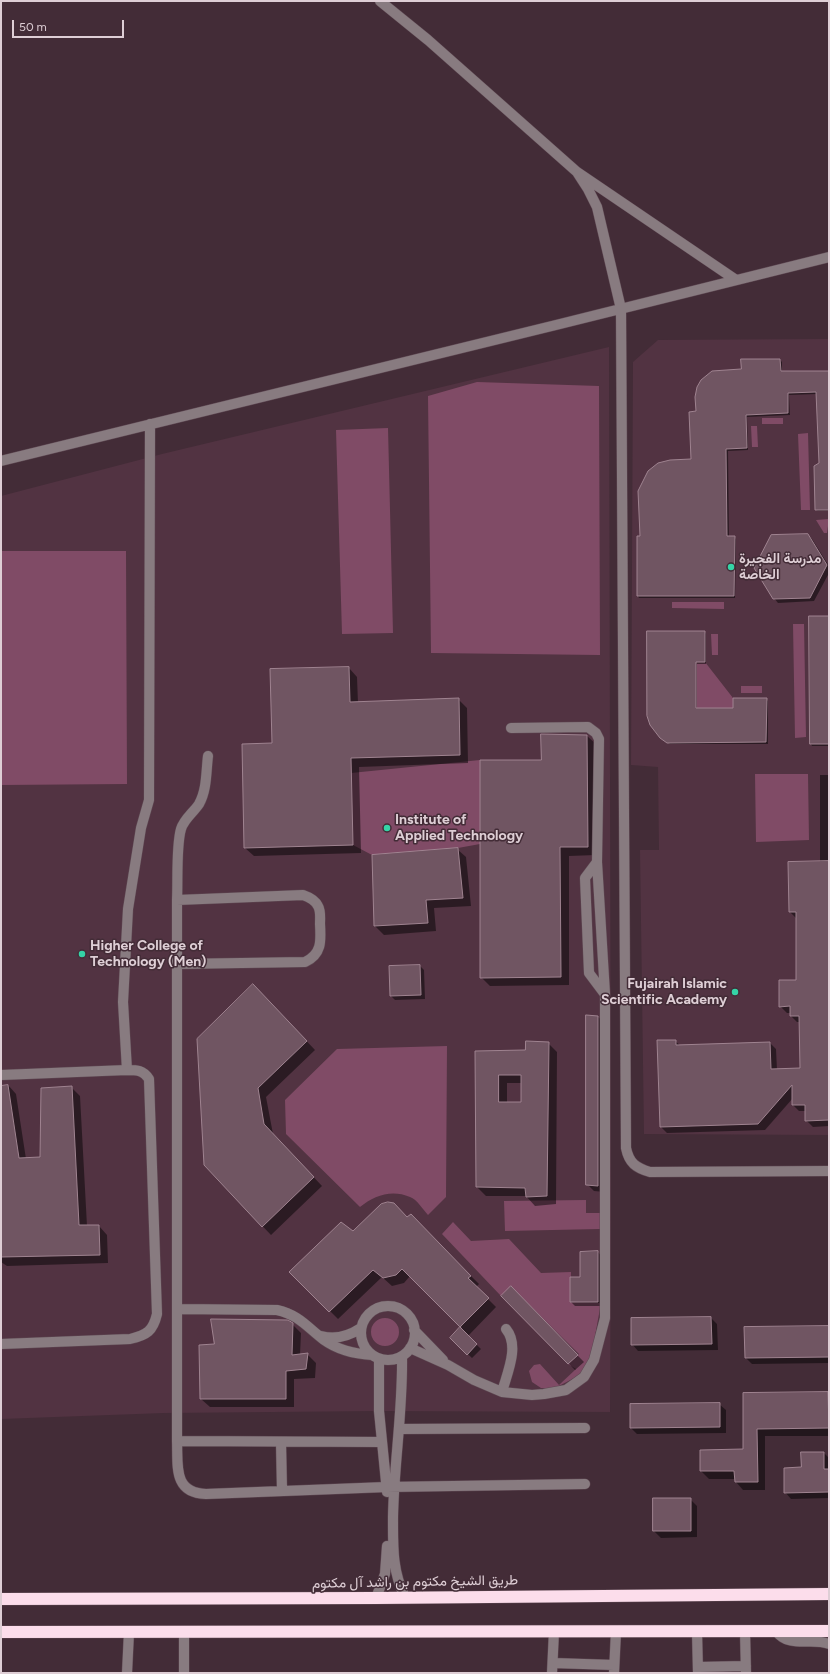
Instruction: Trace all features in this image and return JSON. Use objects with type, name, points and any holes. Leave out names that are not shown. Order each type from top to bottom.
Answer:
[{"type":"highway","name":"طريق الشيخ مكتوم بن راشد آل مكتوم","points":[[7,1599],[376,1598],[829,1594]]},
{"type":"highway","points":[[1,1632],[829,1631]]},
{"type":"street","points":[[380,1],[428,40],[577,172],[736,280]]},
{"type":"street","points":[[577,172],[597,207],[622,309],[627,1154],[633,1165],[650,1172],[829,1171]]},
{"type":"street","points":[[1,461],[829,257]]},
{"type":"street","points":[[127,1070],[123,1002],[128,909],[141,828],[149,800],[150,424]]},
{"type":"street","points":[[410,1348],[448,1365],[474,1380],[502,1392],[532,1395],[566,1390],[584,1377],[594,1360],[606,1318],[605,994],[597,862],[600,739],[596,733],[588,727],[511,728]]},
{"type":"street","points":[[208,756],[204,793],[198,806],[187,817],[181,829],[179,843],[177,900],[178,1475],[185,1488],[192,1492],[206,1494],[390,1487],[585,1484]]},
{"type":"street","points":[[597,862],[585,878],[589,973],[605,994]]},
{"type":"street","points":[[177,900],[303,895],[314,900],[318,906],[320,912],[321,942],[316,954],[305,962],[178,964]]},
{"type":"street","points":[[1,1075],[138,1070],[144,1073],[148,1079],[150,1088],[157,1314],[153,1327],[148,1333],[141,1337],[130,1339],[1,1344]]},
{"type":"street","points":[[178,1310],[277,1310],[302,1320],[325,1341],[343,1350],[352,1353],[376,1357],[387,1360],[402,1356],[410,1348],[413,1342],[414,1330],[412,1321],[407,1314],[391,1306],[382,1307],[374,1310],[367,1316],[361,1328],[362,1341],[365,1349],[376,1357],[382,1442],[390,1487],[394,1560],[396,1576],[405,1597]]},
{"type":"street","points":[[318,1334],[327,1337],[345,1337],[361,1328]]},
{"type":"street","points":[[502,1392],[512,1351],[510,1334],[506,1329]]},
{"type":"street","points":[[414,1330],[448,1365]]},
{"type":"street","points":[[376,1598],[383,1582],[386,1565],[390,1487],[399,1428],[402,1356]]},
{"type":"street","points":[[399,1428],[585,1428]]},
{"type":"street","points":[[177,1441],[382,1442]]},
{"type":"street","points":[[281,1442],[282,1491]]},
{"type":"street","points":[[1,1593],[7,1599]]},
{"type":"street","points":[[554,1632],[552,1668],[614,1669],[616,1631]]},
{"type":"street","points":[[697,1631],[698,1670],[746,1669],[745,1631]]},
{"type":"street","points":[[776,1631],[782,1638],[787,1640],[829,1644]]},
{"type":"street","points":[[127,1673],[129,1632]]},
{"type":"street","points":[[184,1632],[184,1673]]},
{"type":"shaded area","name":"مدرسة الفجيرة الخاصة","points":[[829,339],[829,1135],[644,1134],[640,850],[659,850],[658,767],[631,765],[633,362],[658,340]]},
{"type":"shaded area","name":"Institute of Applied Technology","points":[[609,347],[610,1412],[379,1411],[164,1413],[1,1419],[1,496],[162,454]]},
{"type":"shaded area","points":[[477,382],[599,386],[600,655],[431,653],[428,396]]},
{"type":"shaded area","points":[[762,418],[783,418],[783,424],[762,424]]},
{"type":"shaded area","points":[[751,426],[757,426],[758,447],[752,447]]},
{"type":"shaded area","points":[[388,428],[393,633],[342,634],[336,430]]},
{"type":"shaded area","points":[[808,433],[810,510],[801,510],[798,434]]},
{"type":"shaded area","points":[[829,519],[827,533],[824,533],[816,520]]},
{"type":"shaded area","points":[[1,551],[126,551],[127,784],[1,785]]},
{"type":"shaded area","points":[[672,602],[724,602],[724,609],[672,608]]},
{"type":"shaded area","points":[[793,624],[804,624],[806,737],[795,738]]},
{"type":"shaded area","points":[[711,634],[718,634],[718,655],[712,655]]},
{"type":"shaded area","points":[[696,662],[705,662],[733,698],[733,708],[696,708]]},
{"type":"shaded area","points":[[741,686],[762,686],[762,693],[741,693]]},
{"type":"shaded area","points":[[480,760],[480,844],[458,848],[372,855],[353,845],[351,773]]},
{"type":"shaded area","points":[[755,774],[808,774],[809,840],[756,842]]},
{"type":"shaded area","points":[[447,1046],[446,1197],[428,1215],[413,1198],[396,1194],[377,1197],[360,1207],[286,1134],[285,1100],[337,1049]]},
{"type":"shaded area","points":[[586,1200],[586,1213],[600,1213],[600,1229],[505,1231],[504,1201]]},
{"type":"shaded area","points":[[453,1222],[471,1241],[509,1239],[541,1273],[571,1272],[570,1302],[601,1303],[591,1358],[584,1373],[553,1389],[541,1388],[532,1382],[529,1371],[534,1365],[540,1364],[559,1385],[576,1369],[568,1364],[579,1354],[511,1287],[501,1296],[442,1234]]},
{"type":"shaded area","points":[[385,1318],[395,1322],[399,1332],[395,1342],[385,1346],[375,1342],[371,1332],[375,1322]]},
{"type":"building","points":[[741,359],[780,359],[781,371],[829,371],[829,510],[815,510],[814,466],[819,463],[816,392],[788,393],[788,413],[746,415],[747,448],[726,449],[727,536],[735,536],[734,596],[637,596],[637,536],[640,536],[638,491],[648,471],[658,463],[670,460],[691,459],[689,412],[696,411],[695,397],[697,387],[701,380],[712,371],[741,369]]},
{"type":"building","points":[[808,534],[827,565],[810,598],[773,599],[754,568],[771,535]]},
{"type":"building","points":[[809,616],[829,616],[829,744],[810,744]]},
{"type":"building","points":[[647,631],[705,631],[705,662],[696,662],[696,708],[733,708],[733,698],[767,698],[766,742],[667,743],[660,738],[650,725],[647,716]]},
{"type":"building","points":[[349,667],[350,702],[459,698],[460,755],[351,758],[353,845],[244,848],[242,744],[272,743],[270,669]]},
{"type":"building","points":[[541,734],[587,735],[588,847],[560,847],[561,977],[480,978],[480,760],[541,760]]},
{"type":"building","points":[[458,848],[463,898],[426,900],[428,923],[374,926],[372,855]]},
{"type":"building","points":[[829,861],[829,1120],[805,1121],[805,1105],[792,1105],[792,1085],[758,1124],[660,1127],[657,1040],[676,1040],[676,1045],[770,1042],[771,1069],[800,1068],[799,1016],[790,1016],[790,1006],[779,1007],[779,980],[796,980],[796,912],[789,912],[788,862]]},
{"type":"building","points":[[420,965],[421,995],[390,996],[389,966]]},
{"type":"building","points":[[253,984],[307,1041],[258,1088],[264,1124],[314,1177],[262,1227],[204,1165],[197,1039]]},
{"type":"building","points":[[586,1015],[598,1016],[598,1186],[586,1185]]},
{"type":"building","points":[[526,1041],[549,1042],[547,1196],[526,1197],[525,1188],[476,1187],[475,1051],[525,1050]],"holes":[[[499,1075],[521,1075],[521,1102],[499,1102]]]},
{"type":"building","points":[[8,1085],[19,1158],[40,1157],[41,1088],[72,1086],[79,1225],[99,1225],[100,1255],[1,1257],[1,1086]]},
{"type":"building","points":[[388,1202],[394,1203],[407,1217],[411,1214],[471,1276],[468,1278],[489,1298],[460,1327],[402,1269],[396,1275],[383,1278],[373,1270],[329,1312],[289,1272],[341,1222],[353,1231],[381,1204]]},
{"type":"building","points":[[598,1251],[598,1302],[570,1302],[570,1277],[580,1277],[580,1252]]},
{"type":"building","points":[[511,1286],[578,1355],[568,1364],[501,1296]]},
{"type":"building","points":[[711,1317],[712,1344],[631,1345],[631,1318]]},
{"type":"building","points":[[211,1319],[288,1320],[293,1323],[292,1355],[308,1353],[306,1369],[286,1371],[286,1399],[200,1399],[199,1345],[214,1344]]},
{"type":"building","points":[[829,1326],[829,1357],[745,1358],[744,1327]]},
{"type":"building","points":[[460,1327],[477,1344],[467,1355],[450,1338]]},
{"type":"building","points":[[828,1392],[829,1428],[757,1429],[758,1482],[735,1482],[734,1471],[700,1471],[700,1450],[743,1449],[743,1393]]},
{"type":"building","points":[[720,1403],[720,1427],[630,1428],[630,1404]]},
{"type":"building","points":[[801,1452],[824,1452],[824,1469],[829,1469],[829,1492],[784,1493],[784,1468],[801,1467]]},
{"type":"building","points":[[653,1498],[691,1498],[691,1531],[653,1531]]},
{"type":"place","name":"مدرسة الفجيرة الخاصة","points":[[731,567]]},
{"type":"place","name":"Institute of Applied Technology","points":[[387,828]]},
{"type":"place","name":"Higher College of Technology (Men)","points":[[82,954]]},
{"type":"place","name":"Fujairah Islamic Scientific Academy","points":[[735,992]]}]
